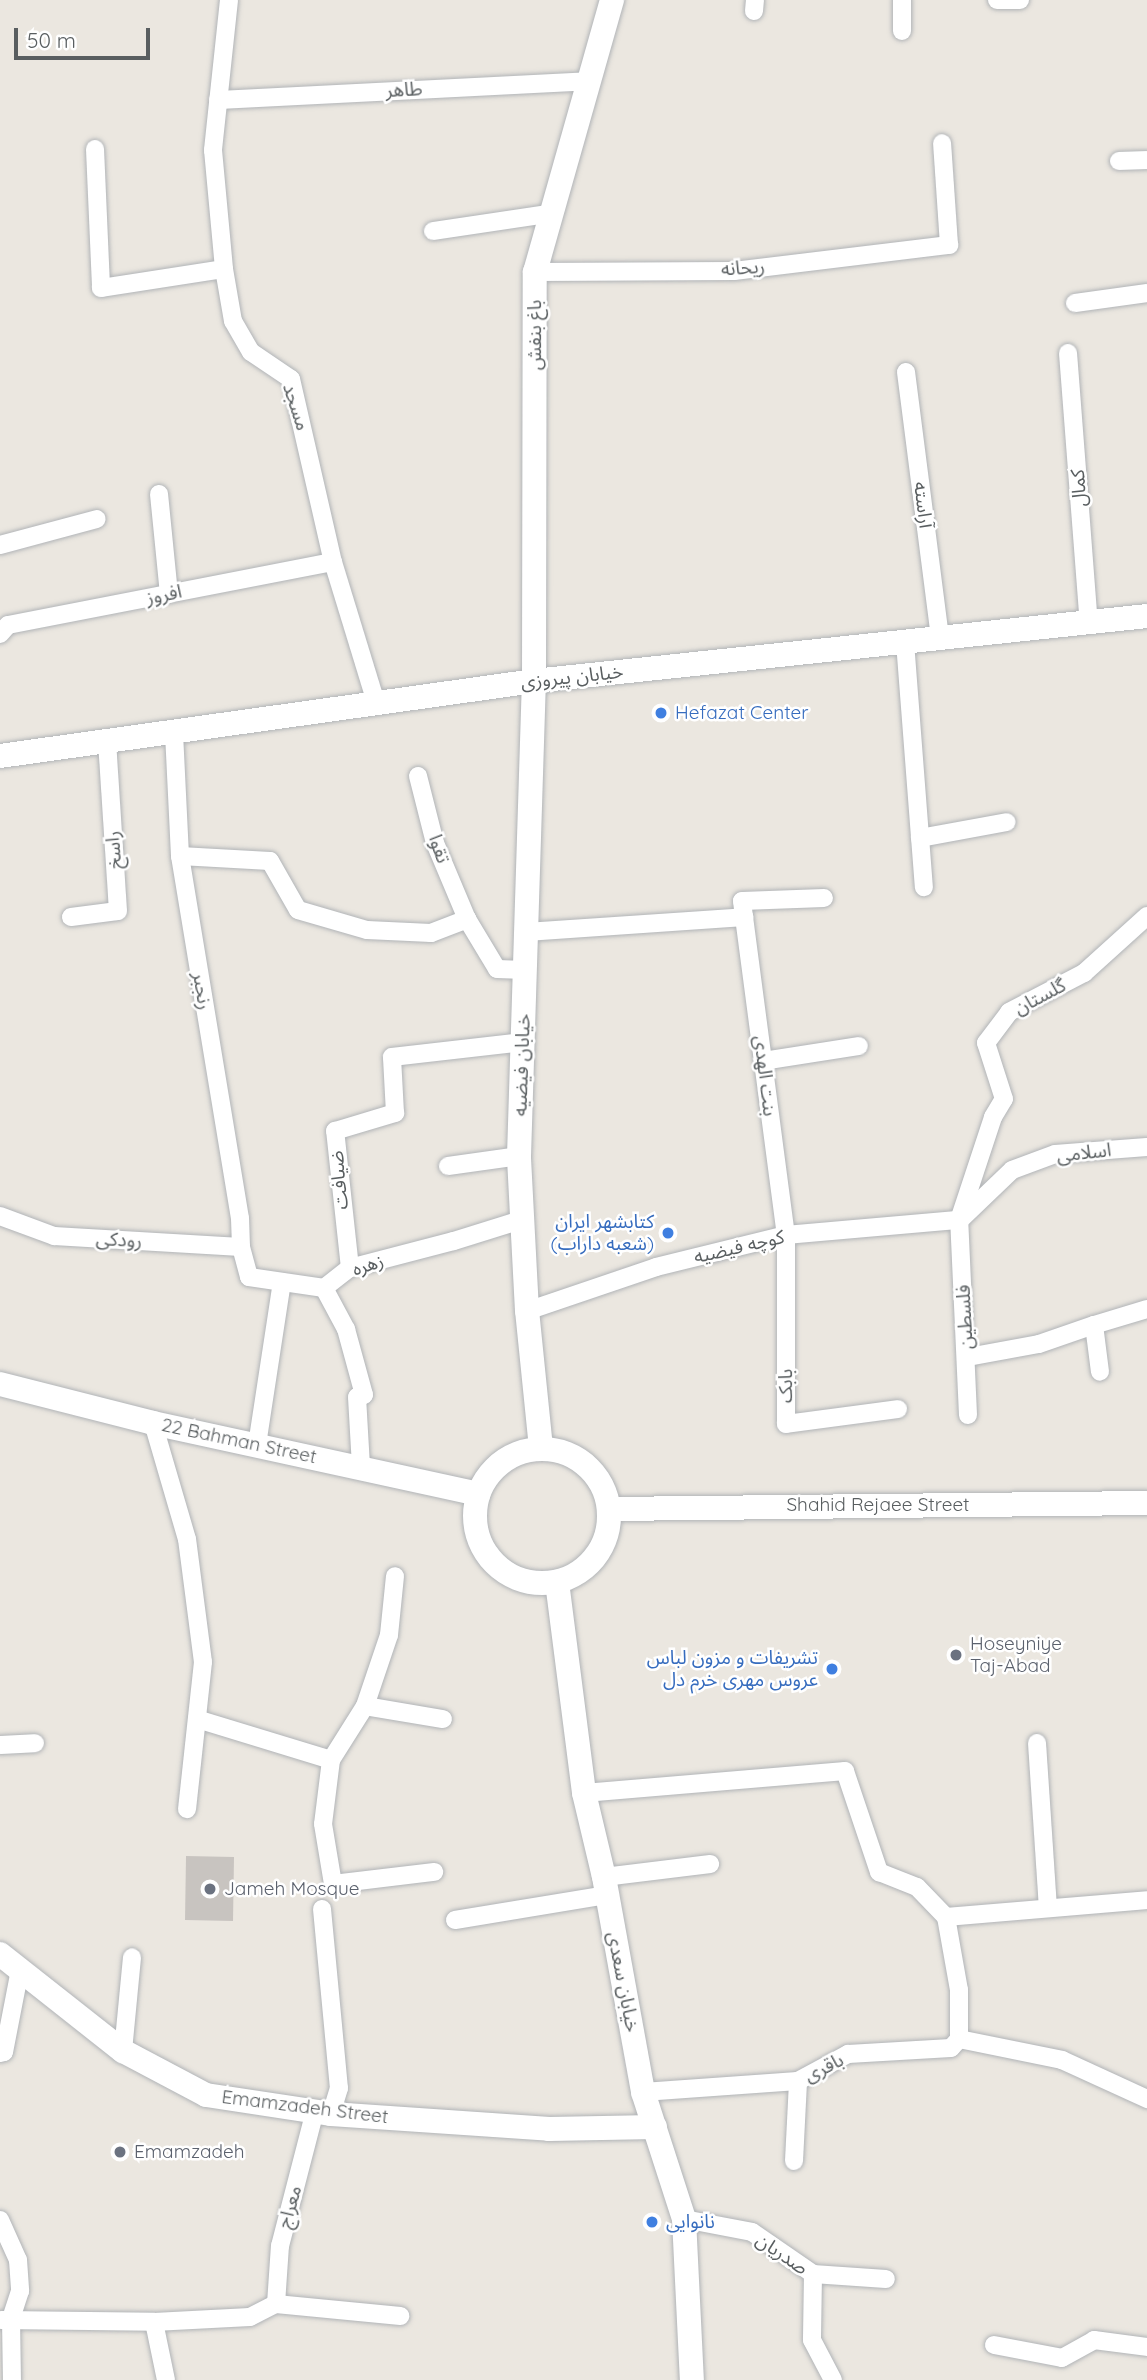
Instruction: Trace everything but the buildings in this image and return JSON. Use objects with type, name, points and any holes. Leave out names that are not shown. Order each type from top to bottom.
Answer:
[{"type":"main road","name":"باغ بنفش","points":[[534,681],[535,272],[612,0]]},
{"type":"main road","name":"خیابان پیروزی","points":[[0,756],[534,681],[1147,616]]},
{"type":"main road","name":"خیابان فیضیه","points":[[534,681],[519,1157],[527,1311],[541,1448]]},
{"type":"main road","name":"22 Bahman Street","points":[[0,1384],[153,1423],[478,1494]]},
{"type":"main road","points":[[541,1448],[561,1451],[579,1459],[594,1472],[605,1489],[610,1509],[607,1536],[594,1559],[578,1573],[557,1581],[537,1583],[517,1578],[500,1568],[486,1553],[477,1534],[475,1514],[478,1494],[485,1479],[503,1461],[525,1450],[541,1448]]},
{"type":"main road","name":"Shahid Rejaee Street","points":[[610,1509],[1147,1503]]},
{"type":"main road","name":"خیابان سعدی","points":[[557,1581],[584,1793],[605,1886],[643,2092],[684,2219],[692,2380]]},
{"type":"main road","name":"Emamzadeh Street","points":[[0,1954],[123,2051],[206,2095],[323,2112],[549,2129],[655,2127]]},
{"type":"street","name":"مسجد","points":[[229,0],[213,150],[223,269],[233,321],[251,352],[291,379],[333,562],[376,703]]},
{"type":"street","points":[[902,0],[902,31]]},
{"type":"street","points":[[997,0],[1020,0]]},
{"type":"street","name":"طاهر","points":[[218,100],[589,80]]},
{"type":"street","name":"ریحانه","points":[[535,272],[734,271],[949,246],[942,143]]},
{"type":"street","points":[[95,149],[101,288],[223,269]]},
{"type":"street","points":[[1119,161],[1147,160]]},
{"type":"street","points":[[433,231],[553,213]]},
{"type":"street","points":[[1075,303],[1147,293]]},
{"type":"street","name":"کمال","points":[[1068,354],[1089,623]]},
{"type":"street","name":"آراسته","points":[[906,372],[940,639]]},
{"type":"street","points":[[159,494],[169,594]]},
{"type":"street","points":[[0,544],[97,519]]},
{"type":"street","name":"افروز","points":[[0,635],[9,625],[333,562]]},
{"type":"street","points":[[905,642],[924,887]]},
{"type":"street","name":"رنجبر","points":[[174,733],[180,856],[240,1218],[241,1247],[249,1277],[282,1282]]},
{"type":"street","name":"راسخ","points":[[71,917],[118,911],[107,741]]},
{"type":"street","name":"تقوا","points":[[418,776],[435,843],[467,919],[497,969],[525,970]]},
{"type":"street","points":[[920,838],[1007,822]]},
{"type":"street","points":[[180,856],[270,861],[298,910],[367,930],[431,933],[467,919]]},
{"type":"street","points":[[526,932],[744,917],[742,901],[824,898]]},
{"type":"street","name":"گلستان","points":[[959,1220],[993,1116],[1004,1100],[986,1042],[1009,1012],[1084,973],[1147,916]]},
{"type":"street","name":"بنت الهدی","points":[[744,917],[786,1235]]},
{"type":"street","name":"ضیافت","points":[[350,1268],[335,1131],[395,1113],[392,1057],[523,1042]]},
{"type":"street","points":[[763,1061],[859,1046]]},
{"type":"street","name":"اسلامی","points":[[959,1220],[1013,1170],[1055,1154],[1147,1147]]},
{"type":"street","points":[[448,1166],[519,1157]]},
{"type":"street","name":"رودکی","points":[[0,1216],[54,1236],[241,1247]]},
{"type":"street","name":"زهره","points":[[324,1288],[350,1268],[454,1241],[521,1220]]},
{"type":"street","name":"کوچه فیضیه","points":[[527,1311],[656,1267],[786,1235],[959,1220]]},
{"type":"street","name":"فلسطین","points":[[959,1220],[968,1357],[968,1415]]},
{"type":"street","name":"بابک","points":[[786,1235],[786,1424],[898,1409]]},
{"type":"street","points":[[257,1445],[282,1282],[324,1288],[346,1329],[364,1395],[357,1397],[360,1467]]},
{"type":"street","points":[[968,1357],[1039,1345],[1147,1309]]},
{"type":"street","points":[[1094,1325],[1100,1372]]},
{"type":"street","points":[[153,1423],[187,1539],[204,1662],[187,1809]]},
{"type":"street","points":[[395,1576],[389,1635],[365,1706],[331,1760],[324,1824],[333,1884],[434,1872]]},
{"type":"street","points":[[365,1706],[443,1719]]},
{"type":"street","points":[[197,1719],[331,1760]]},
{"type":"street","points":[[1037,1743],[1048,1907]]},
{"type":"street","points":[[0,1745],[35,1744]]},
{"type":"street","points":[[584,1793],[845,1771],[879,1872],[917,1887],[946,1917],[959,1990],[959,2039],[1062,2060],[1147,2099]]},
{"type":"street","points":[[455,1920],[710,1864]]},
{"type":"street","points":[[946,1917],[1147,1900]]},
{"type":"street","name":"معراج","points":[[276,2304],[280,2246],[323,2112],[339,2088],[322,1909]]},
{"type":"street","points":[[123,2051],[132,1957]]},
{"type":"street","points":[[0,2053],[4,2052],[20,1970]]},
{"type":"street","name":"باقری","points":[[643,2092],[798,2081],[848,2054],[951,2048],[959,2039]]},
{"type":"street","points":[[794,2161],[798,2081]]},
{"type":"street","name":"صدریان","points":[[684,2219],[752,2232],[813,2274],[812,2340],[833,2380]]},
{"type":"street","points":[[0,2220],[18,2260],[20,2291],[6,2320],[12,2380]]},
{"type":"street","points":[[813,2274],[886,2279]]},
{"type":"street","points":[[6,2320],[155,2322],[250,2316],[276,2304],[400,2316]]},
{"type":"street","points":[[155,2322],[166,2380]]},
{"type":"street","points":[[994,2345],[1062,2358],[1094,2340],[1147,2347]]},
{"type":"place","name":"Hefazat Center","points":[[661,713]]},
{"type":"place","name":"کتابشهر ایران (شعبه داراب)","points":[[668,1233]]},
{"type":"place","name":"Hoseyniye Taj-Abad","points":[[956,1655]]},
{"type":"place","name":"تشریفات و مزون لباس عروس مهری خرم دل","points":[[832,1669]]},
{"type":"place","name":"Jameh Mosque","points":[[210,1889]]},
{"type":"place","name":"Emamzadeh","points":[[120,2152]]},
{"type":"place","name":"نانوایی","points":[[652,2222]]}]
